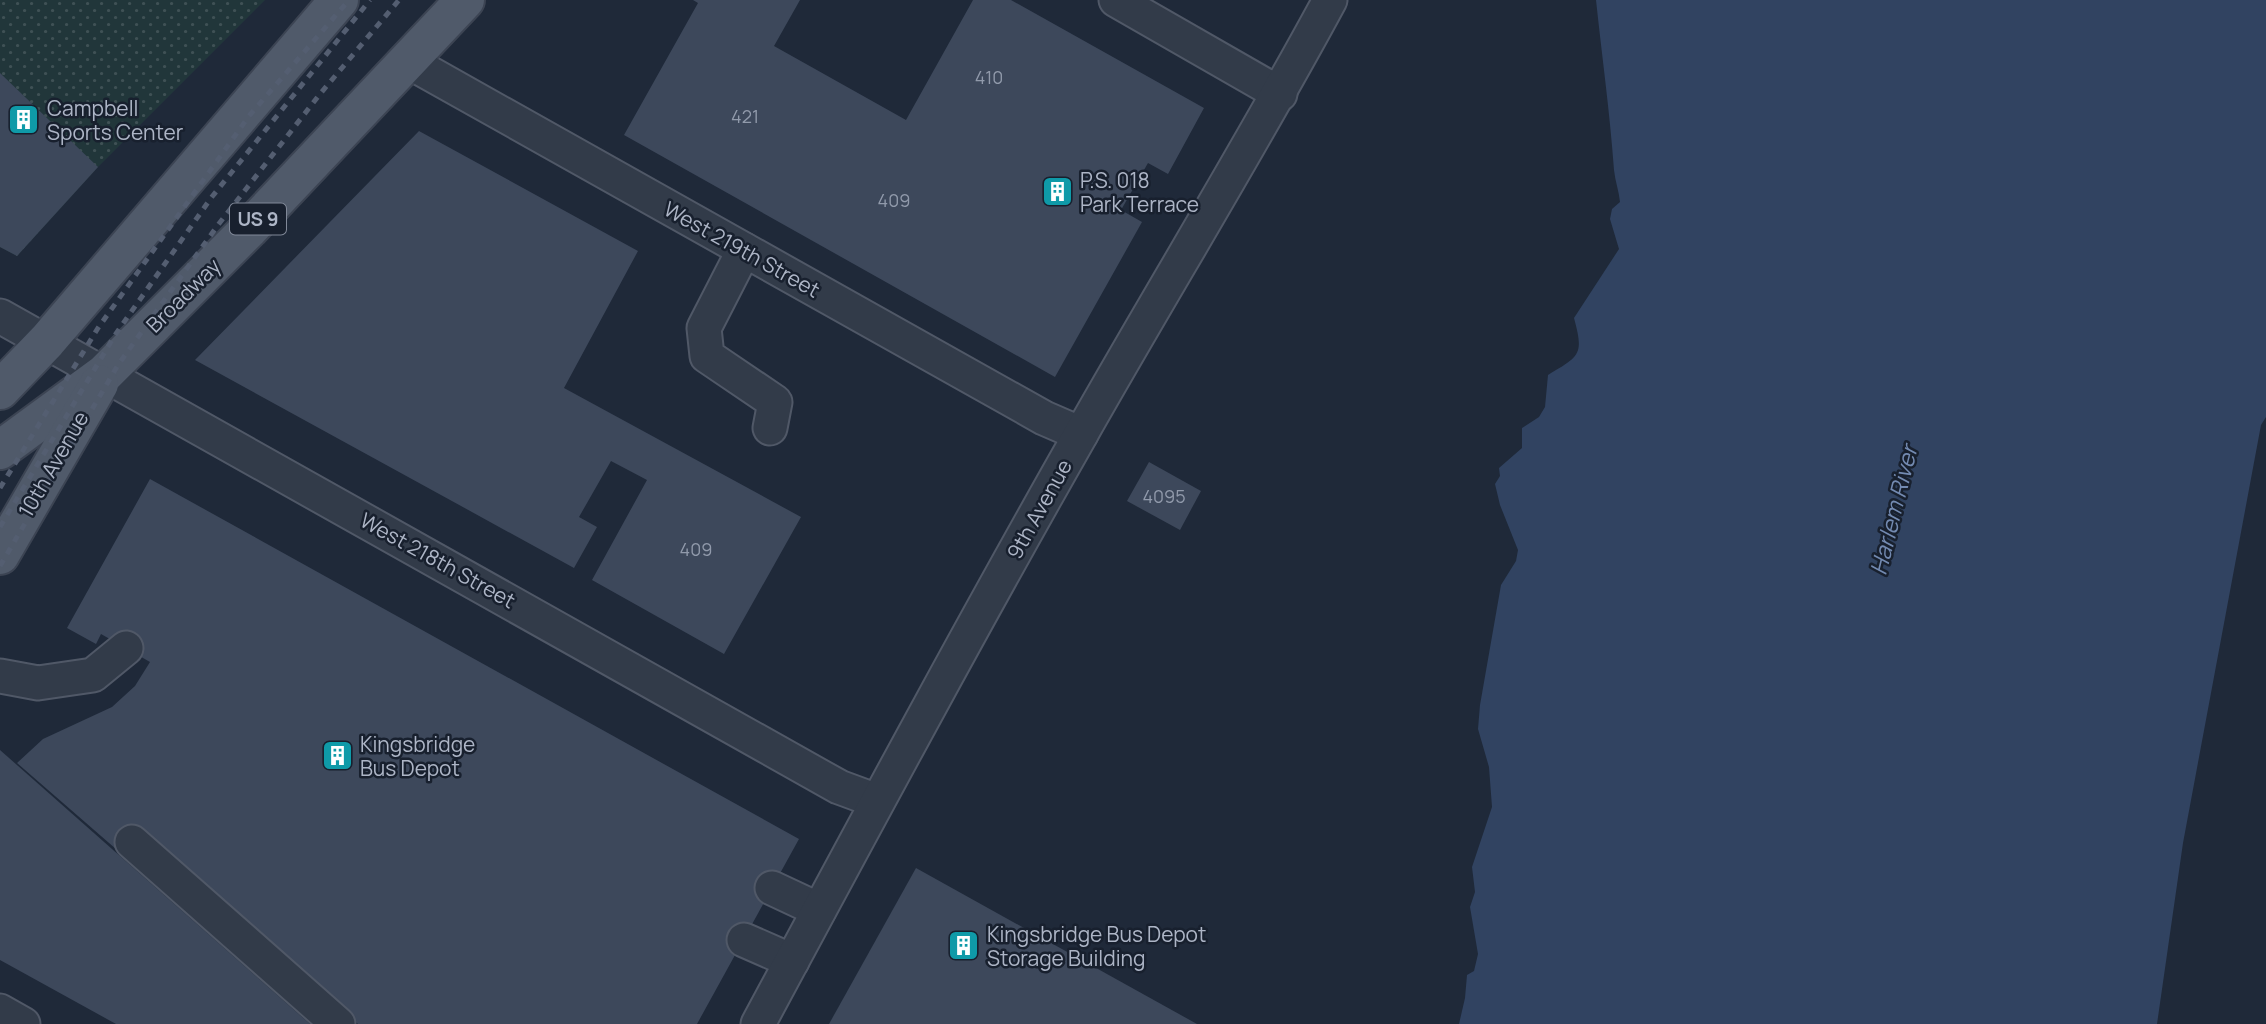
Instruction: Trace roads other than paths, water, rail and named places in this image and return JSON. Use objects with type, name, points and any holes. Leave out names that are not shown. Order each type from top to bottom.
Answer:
[{"type":"main road","points":[[0,390],[47,341],[339,0]]},
{"type":"main road","name":"Broadway","points":[[0,450],[105,373],[249,229],[465,0]]},
{"type":"main road","name":"10th Avenue","points":[[0,555],[105,373]]},
{"type":"street","points":[[1116,0],[1280,94]]},
{"type":"street","name":"9th Avenue","points":[[758,1024],[877,802],[1081,434],[1280,94],[1330,0]]},
{"type":"street","name":"West 219th Street","points":[[406,60],[1044,418],[1081,434]]},
{"type":"street","points":[[744,250],[704,328],[707,356],[775,402],[770,428]]},
{"type":"street","name":"West 218th Street","points":[[0,316],[839,787],[877,802]]},
{"type":"street","points":[[0,677],[38,683],[93,675],[126,648]]},
{"type":"street","points":[[132,842],[338,1024]]},
{"type":"street","points":[[772,888],[819,910]]},
{"type":"street","points":[[744,940],[792,961]]},
{"type":"street","points":[[0,1011],[23,1024]]},
{"type":"water","name":"Harlem River","points":[[1596,0],[2266,0],[2266,417],[2261,425],[2183,843],[2157,1024],[1459,1024],[1467,975],[1474,971],[1478,954],[1470,907],[1475,892],[1472,867],[1492,807],[1489,767],[1478,729],[1480,705],[1501,585],[1516,561],[1518,550],[1500,505],[1495,484],[1500,476],[1499,468],[1522,448],[1522,428],[1539,417],[1545,407],[1548,375],[1577,353],[1579,340],[1574,318],[1619,249],[1610,219],[1612,209],[1620,202],[1614,170]]},
{"type":"railway","points":[[0,488],[98,328],[249,116],[349,0]]},
{"type":"railway","points":[[0,527],[115,335],[211,198],[370,0]]},
{"type":"railway","points":[[0,566],[118,365],[218,225],[320,94],[399,0]]},
{"type":"place","name":"Campbell Sports Center","points":[[24,120]]},
{"type":"place","name":"P.S. 018 Park Terrace","points":[[1057,192]]},
{"type":"place","name":"Kingsbridge Bus Depot","points":[[337,756]]},
{"type":"place","name":"Kingsbridge Bus Depot Storage Building","points":[[964,946]]}]
